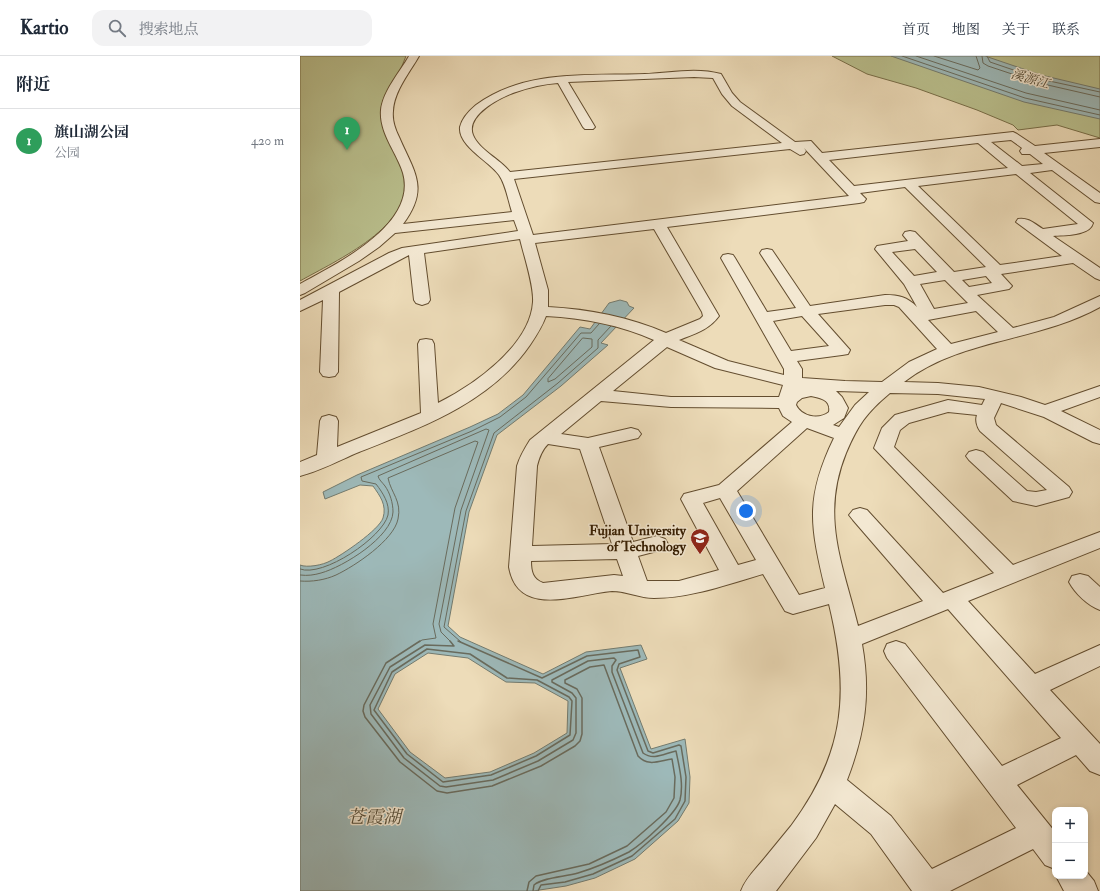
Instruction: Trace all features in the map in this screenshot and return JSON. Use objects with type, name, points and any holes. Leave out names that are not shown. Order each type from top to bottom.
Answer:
[{"type":"street","points":[[300,290],[367,250],[391,229],[401,217],[408,204],[412,183],[389,126],[387,110],[392,96],[414,56]]},
{"type":"street","points":[[300,306],[394,256],[416,249],[528,240],[660,228],[865,205],[855,194],[806,150],[736,104],[727,94],[719,78],[714,75],[704,74],[561,79],[527,86],[501,95],[481,106],[468,119],[466,131],[469,139],[495,163],[508,179],[518,209],[528,240],[539,284],[540,311],[532,330],[521,347],[502,368],[481,385],[454,402],[430,415],[300,470]]},
{"type":"street","points":[[561,79],[589,127]]},
{"type":"street","points":[[508,179],[806,150],[981,140],[1013,136],[1100,199]]},
{"type":"street","points":[[981,140],[1086,223],[1086,225],[1081,228],[1040,234]]},
{"type":"street","points":[[999,154],[1100,143]]},
{"type":"street","points":[[855,194],[908,183],[1054,166]]},
{"type":"street","points":[[908,183],[993,271],[1004,286],[965,292]]},
{"type":"street","points":[[391,229],[447,217],[518,209]]},
{"type":"street","points":[[401,217],[447,217]]},
{"type":"street","points":[[1023,222],[1100,275]]},
{"type":"street","points":[[660,228],[711,316],[701,325],[666,339],[544,438],[532,450],[527,466],[521,554],[522,577],[526,584],[542,592],[614,583],[652,590],[679,588],[769,564]]},
{"type":"street","points":[[948,351],[923,316],[910,281],[882,249],[915,240],[965,292],[1009,334]]},
{"type":"street","points":[[416,249],[422,300]]},
{"type":"street","points":[[767,253],[806,311],[842,350],[786,357]]},
{"type":"street","points":[[728,258],[793,368],[793,382],[786,403],[790,414],[804,421],[844,435]]},
{"type":"street","points":[[910,281],[993,271],[1075,258]]},
{"type":"street","points":[[329,372],[332,289]]},
{"type":"street","points":[[764,317],[892,299],[902,301],[923,316],[980,306]]},
{"type":"street","points":[[756,891],[775,870],[811,822],[832,785],[841,764],[850,729],[854,705],[853,664],[849,639],[826,543],[823,511],[827,481],[848,426],[863,407],[915,366],[929,358],[948,351],[1064,318],[1100,301]]},
{"type":"street","points":[[540,311],[609,320],[632,326],[666,339],[716,362],[746,372],[793,382],[826,386],[942,388],[976,392],[992,404]]},
{"type":"street","points":[[426,344],[430,415]]},
{"type":"street","points":[[732,574],[691,499],[726,490],[804,421],[821,422],[835,417],[839,413],[839,403],[829,395],[811,391],[795,394],[789,398],[786,403]]},
{"type":"street","points":[[1044,411],[1100,391]]},
{"type":"street","points":[[596,395],[671,402],[786,403]]},
{"type":"street","points":[[976,456],[1020,496],[1029,499],[1038,499],[1062,492],[991,430],[985,418],[992,404]]},
{"type":"street","points":[[1010,576],[884,448],[891,428],[902,419],[937,408],[992,404],[1044,411],[1066,420],[1100,438]]},
{"type":"street","points":[[328,421],[328,457]]},
{"type":"street","points":[[544,438],[588,444],[630,434]]},
{"type":"street","points":[[588,444],[638,588]]},
{"type":"street","points":[[726,490],[793,605],[838,593]]},
{"type":"street","points":[[860,515],[1031,687],[1100,763]]},
{"type":"street","points":[[849,639],[1100,540]]},
{"type":"street","points":[[521,554],[626,551],[657,544]]},
{"type":"street","points":[[1080,582],[1100,601]]},
{"type":"street","points":[[896,651],[1052,851]]},
{"type":"street","points":[[1031,687],[1100,655]]},
{"type":"street","points":[[998,781],[1080,741]]},
{"type":"street","points":[[832,785],[881,825],[929,889],[1037,832]]},
{"type":"street","points":[[1073,879],[1083,891]]},
{"type":"green space","points":[[300,56],[406,56],[398,76],[385,97],[381,108],[387,134],[404,175],[405,193],[398,210],[386,225],[370,239],[352,252],[300,281]]},
{"type":"green space","points":[[832,56],[1100,56],[1100,138],[1057,125],[1018,130],[1013,125],[977,110],[916,88],[867,74]]},
{"type":"water","name":"溪源江","points":[[891,56],[985,56],[1041,75],[1100,89],[1100,119],[1024,102]]},
{"type":"water","name":"苍霞湖","points":[[620,300],[627,302],[629,306],[634,308],[601,343],[608,345],[561,386],[497,435],[469,512],[448,626],[460,637],[543,674],[586,652],[641,645],[647,659],[620,668],[651,749],[685,739],[690,777],[689,803],[678,821],[635,859],[595,878],[566,886],[533,891],[300,891],[300,565],[319,565],[336,558],[360,542],[375,529],[383,518],[384,513],[382,501],[373,486],[360,485],[325,499],[323,492],[357,475],[498,414],[523,395],[580,327],[590,329],[609,303]],"holes":[[[428,653],[468,658],[506,682],[535,683],[568,701],[567,733],[534,753],[490,772],[445,778],[410,752],[378,709],[395,674]]]},
{"type":"place","name":"旗山湖公园","points":[[347,150]]},
{"type":"place","name":"Fujian University of Technology","points":[[700,555]]}]
